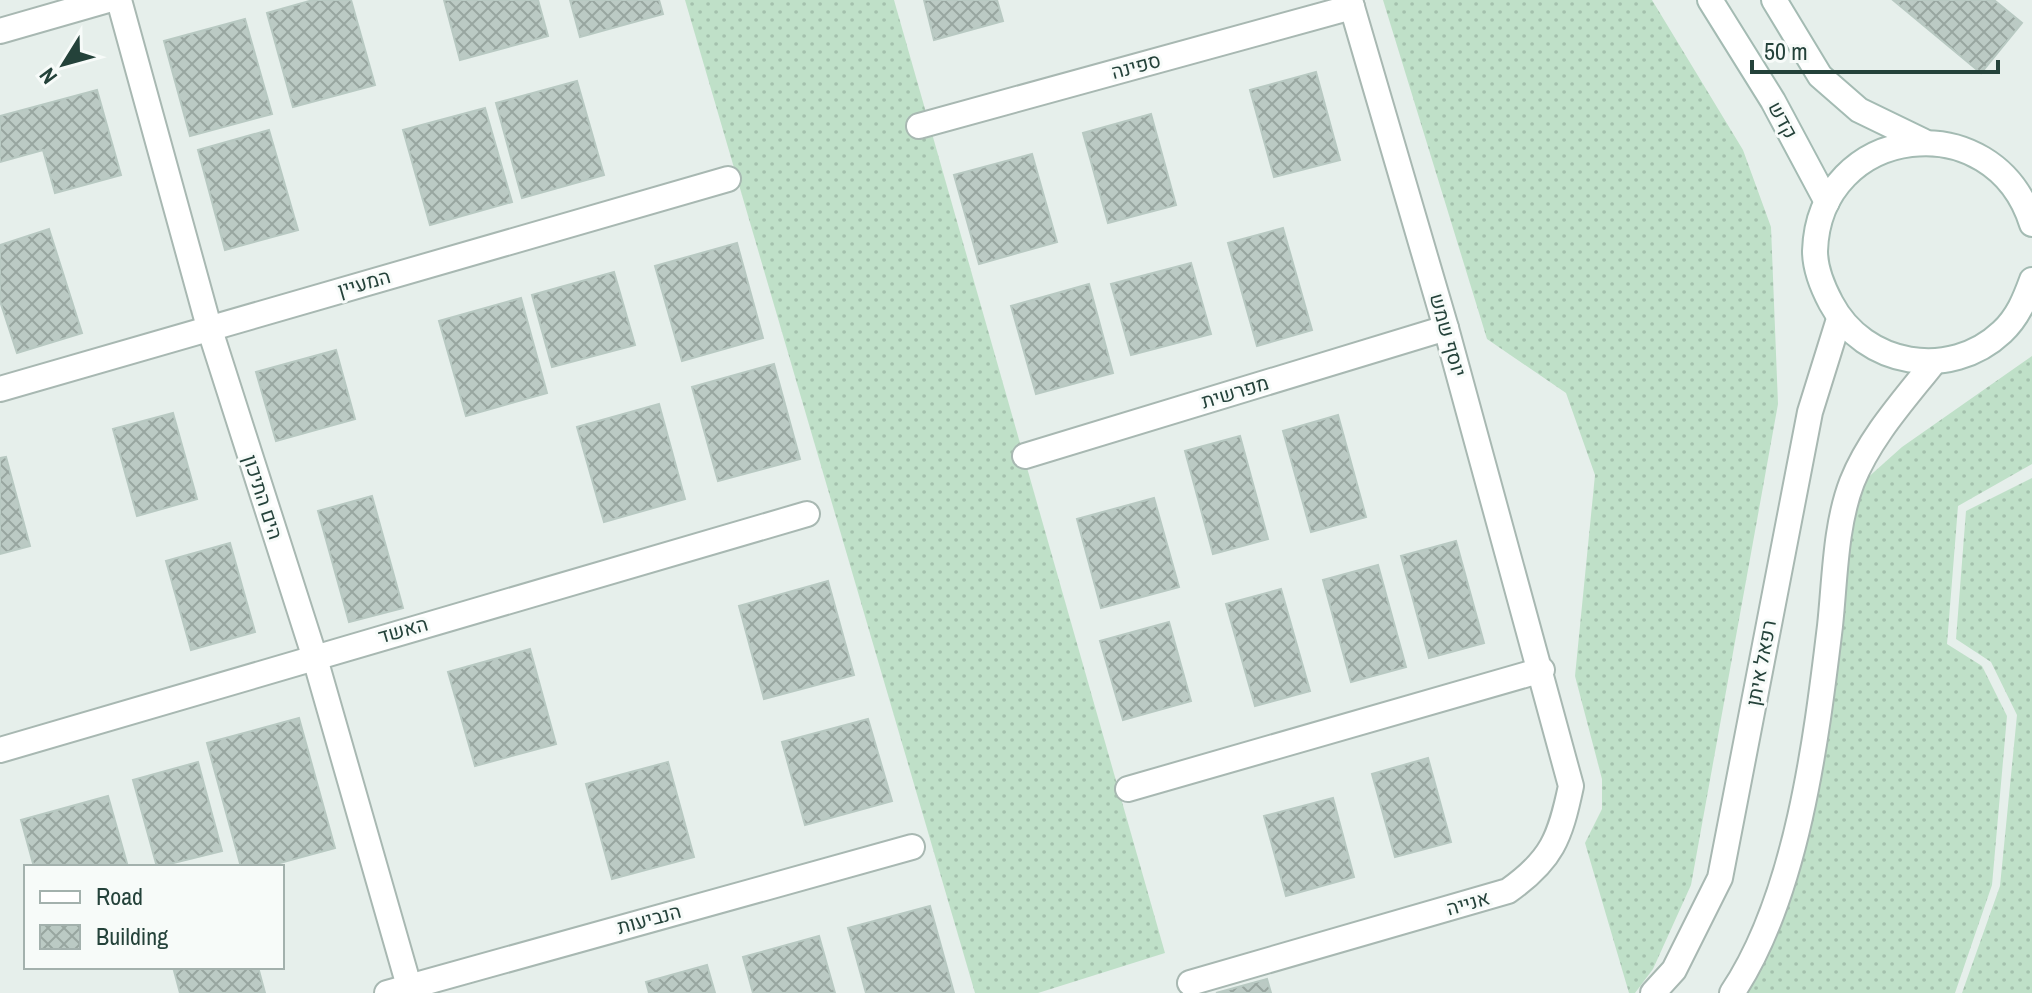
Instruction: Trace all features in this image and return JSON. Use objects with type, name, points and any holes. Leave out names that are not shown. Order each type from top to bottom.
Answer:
[{"type":"street","points":[[0,31],[108,0]]},
{"type":"street","name":"הים התיכון","points":[[119,0],[209,327],[314,655],[402,991]]},
{"type":"street","name":"קדש","points":[[1710,0],[1773,101],[1827,202]]},
{"type":"street","points":[[1774,0],[1820,76],[1859,110],[1923,141],[1962,147],[2032,186]]},
{"type":"street","name":"ספינה","points":[[919,126],[1351,4]]},
{"type":"street","name":"יוסף שמש","points":[[1351,4],[1542,670]]},
{"type":"street","points":[[1923,141],[1870,156],[1844,177],[1827,202],[1815,251],[1821,285],[1839,319],[1878,351],[1906,360],[1934,362],[1971,353],[2002,333],[2026,306],[2032,280]]},
{"type":"street","points":[[2002,171],[2025,203],[2032,224]]},
{"type":"street","name":"המעיין","points":[[0,389],[728,179]]},
{"type":"street","name":"רפאל איתן","points":[[1653,993],[1674,970],[1720,878],[1810,412],[1839,319]]},
{"type":"street","name":"מפרשית","points":[[1025,456],[1446,328]]},
{"type":"street","points":[[1732,993],[1753,961],[1788,873],[1824,676],[1841,530],[1852,484],[1875,436],[1934,362]]},
{"type":"street","name":"האשד","points":[[0,750],[314,655],[807,514]]},
{"type":"street","points":[[1128,789],[1542,670]]},
{"type":"street","name":"אנייה","points":[[1190,983],[1508,891],[1537,870],[1561,835],[1571,786],[1542,670]]},
{"type":"street","name":"הנביעות","points":[[402,991],[912,847]]},
{"type":"green space","points":[[685,0],[894,0],[1165,953],[1038,993],[975,993]]},
{"type":"green space","points":[[1383,0],[1652,0],[1743,150],[1771,227],[1778,404],[1691,885],[1653,969],[1635,993],[1629,993],[1585,843],[1602,809],[1602,779],[1575,676],[1595,475],[1566,393],[1487,339]]},
{"type":"green space","points":[[2032,356],[2032,464],[1958,506],[1947,644],[1982,666],[2007,716],[1992,885],[1955,993],[1741,993],[1783,918],[1804,818],[1855,489],[1902,447]]},
{"type":"green space","points":[[2032,478],[2032,993],[1962,993],[2000,886],[2017,715],[1991,662],[1956,639],[1966,511]]},
{"type":"building","points":[[313,0],[351,0],[375,85],[293,107],[267,13]]},
{"type":"building","points":[[444,0],[538,0],[548,36],[460,60]]},
{"type":"building","points":[[570,0],[659,0],[663,14],[580,37]]},
{"type":"building","points":[[924,0],[997,0],[1003,21],[934,40]]},
{"type":"building","points":[[1893,0],[1994,0],[2022,23],[1981,73]]},
{"type":"building","points":[[245,19],[272,114],[190,136],[164,41]]},
{"type":"building","points":[[1316,72],[1340,160],[1274,177],[1250,90]]},
{"type":"building","points":[[577,81],[604,175],[522,198],[496,103]]},
{"type":"building","points":[[97,90],[121,175],[55,193],[43,150],[0,162],[0,116]]},
{"type":"building","points":[[485,108],[512,202],[430,225],[403,130]]},
{"type":"building","points":[[1151,114],[1176,205],[1108,223],[1083,133]]},
{"type":"building","points":[[269,130],[298,230],[225,250],[198,150]]},
{"type":"building","points":[[1032,154],[1057,242],[979,264],[954,175]]},
{"type":"building","points":[[1283,228],[1312,330],[1257,346],[1228,243]]},
{"type":"building","points":[[49,229],[82,333],[17,353],[0,301],[0,245]]},
{"type":"building","points":[[737,243],[763,338],[682,361],[655,266]]},
{"type":"building","points":[[1191,263],[1211,334],[1131,355],[1111,284]]},
{"type":"building","points":[[614,272],[635,345],[552,367],[532,295]]},
{"type":"building","points":[[1089,284],[1113,373],[1036,394],[1011,306]]},
{"type":"building","points":[[521,298],[547,393],[466,416],[439,321]]},
{"type":"building","points":[[336,350],[355,419],[276,441],[256,372]]},
{"type":"building","points":[[774,364],[800,459],[718,481],[692,387]]},
{"type":"building","points":[[659,404],[685,499],[604,522],[577,427]]},
{"type":"building","points":[[173,413],[197,499],[137,516],[113,429]]},
{"type":"building","points":[[1338,415],[1366,517],[1311,532],[1283,431]]},
{"type":"building","points":[[1240,436],[1268,539],[1213,554],[1185,451]]},
{"type":"building","points":[[6,457],[30,546],[0,554],[0,458]]},
{"type":"building","points":[[372,496],[403,608],[349,622],[318,511]]},
{"type":"building","points":[[1154,498],[1179,587],[1101,608],[1077,519]]},
{"type":"building","points":[[1456,541],[1484,643],[1429,658],[1401,556]]},
{"type":"building","points":[[230,543],[255,632],[191,650],[166,561]]},
{"type":"building","points":[[1378,565],[1406,667],[1351,682],[1323,580]]},
{"type":"building","points":[[828,581],[854,675],[764,699],[739,606]]},
{"type":"building","points":[[1281,589],[1310,691],[1255,706],[1226,604]]},
{"type":"building","points":[[1169,622],[1191,701],[1123,720],[1100,641]]},
{"type":"building","points":[[530,649],[556,744],[475,766],[448,672]]},
{"type":"building","points":[[299,718],[335,848],[272,865],[240,865],[207,743]]},
{"type":"building","points":[[868,719],[892,801],[805,825],[782,742]]},
{"type":"building","points":[[1428,758],[1451,842],[1395,857],[1372,774]]},
{"type":"building","points":[[198,762],[222,851],[156,865],[133,780]]},
{"type":"building","points":[[668,762],[694,857],[612,879],[586,784]]},
{"type":"building","points":[[108,796],[127,865],[33,865],[21,820]]},
{"type":"building","points":[[1333,798],[1354,877],[1286,896],[1264,816]]},
{"type":"building","points":[[930,906],[954,993],[866,993],[848,928]]},
{"type":"building","points":[[819,936],[835,993],[753,993],[743,957]]},
{"type":"building","points":[[707,965],[715,993],[649,993],[646,982]]},
{"type":"building","points":[[174,969],[259,969],[265,993],[180,993]]},
{"type":"building","points":[[1267,979],[1271,993],[1216,993]]}]
